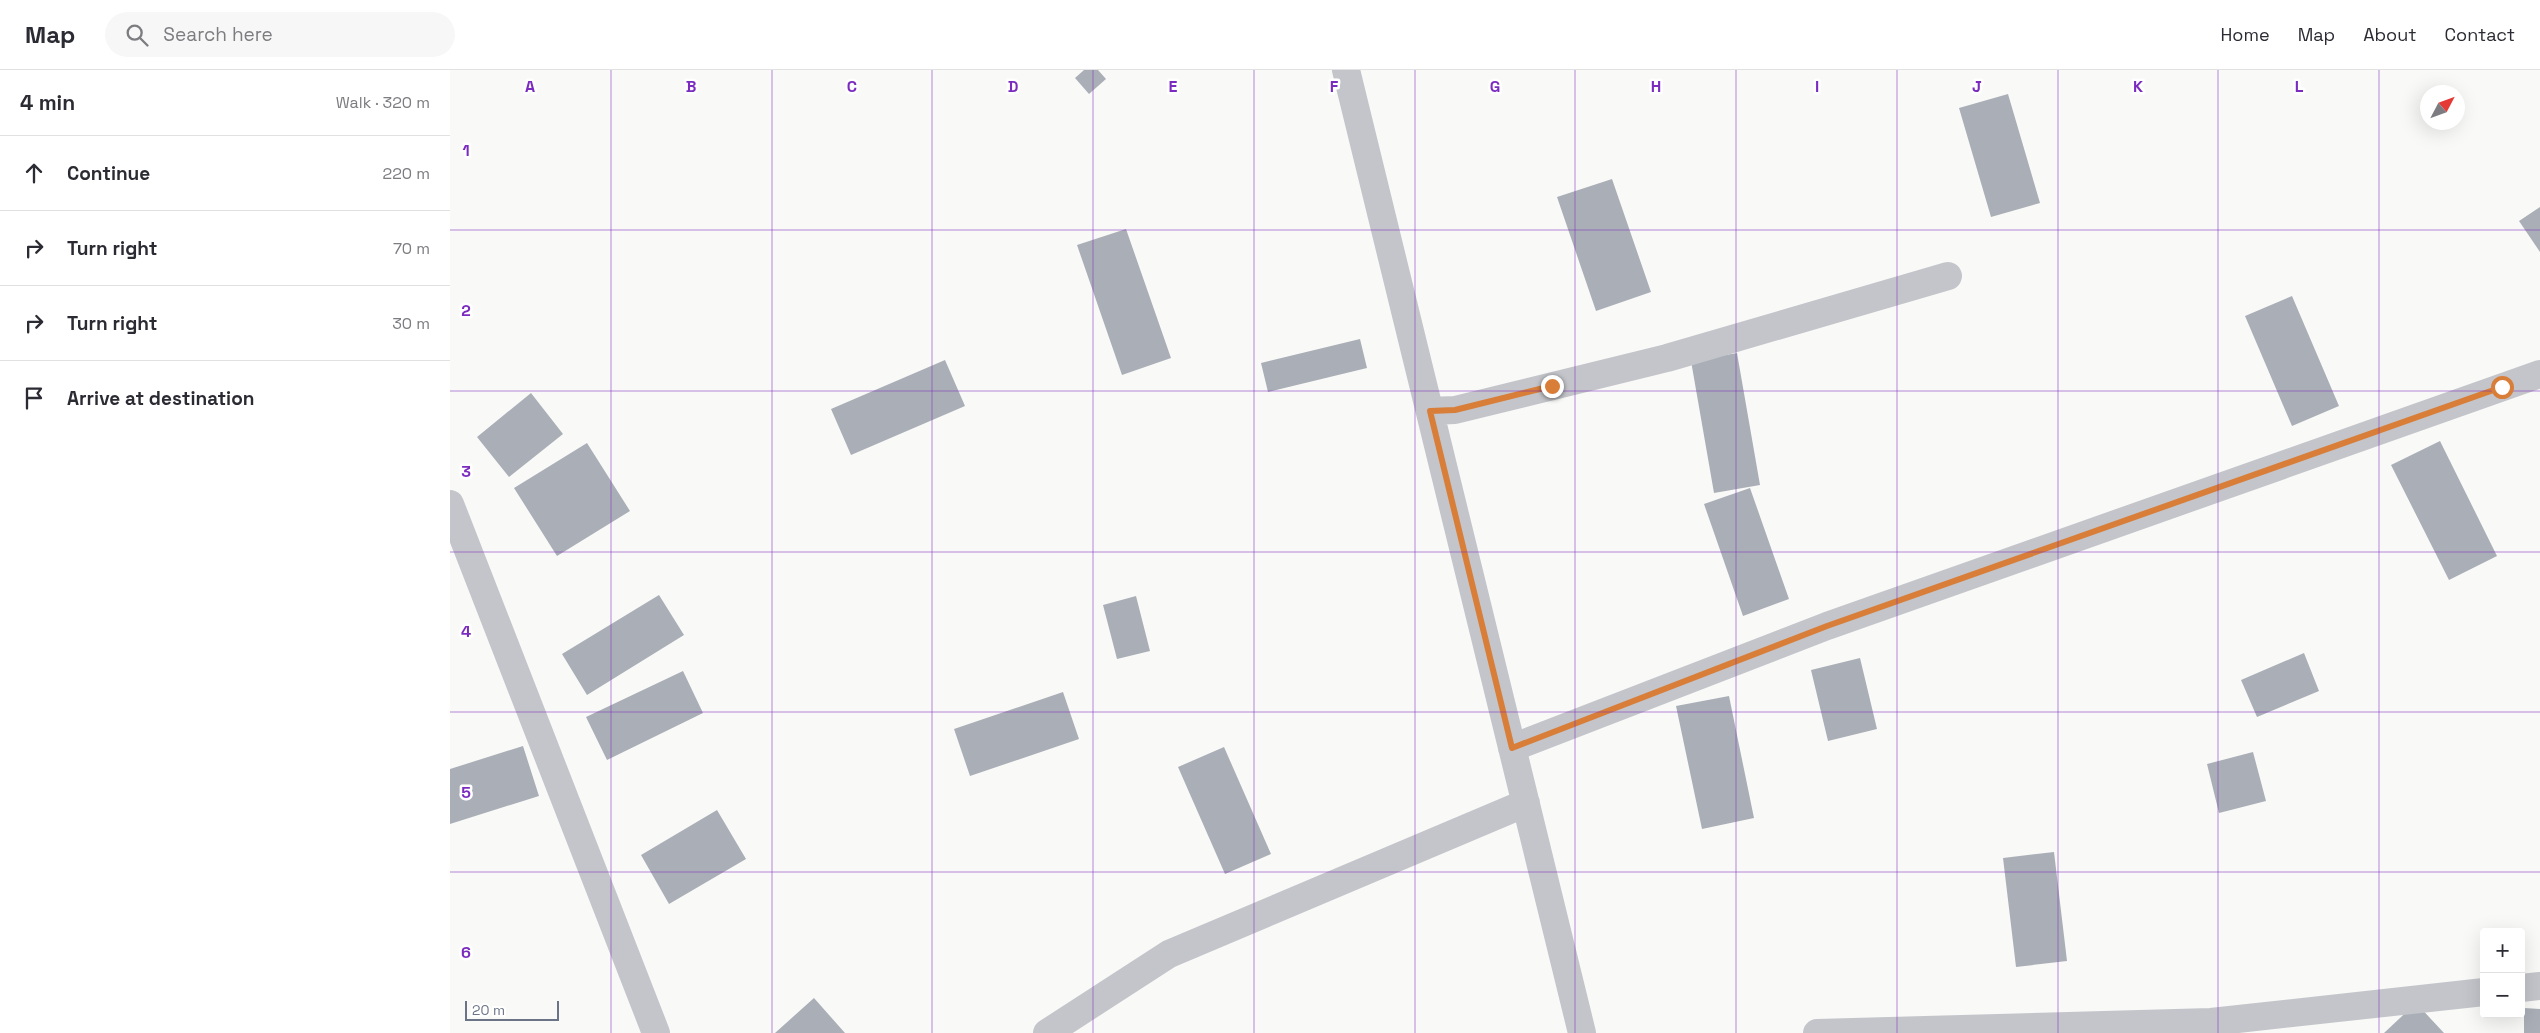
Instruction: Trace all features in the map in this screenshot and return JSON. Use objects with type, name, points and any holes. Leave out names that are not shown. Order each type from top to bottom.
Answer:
[{"type":"street","points":[[1346,70],[1582,1033]]},
{"type":"street","points":[[1430,411],[1455,410],[1667,358],[1948,276]]},
{"type":"street","points":[[1512,748],[1827,626],[2540,374]]},
{"type":"street","points":[[450,504],[656,1033]]},
{"type":"street","points":[[1046,1033],[1169,954],[1526,803]]},
{"type":"street","points":[[2525,988],[2540,986]]},
{"type":"street","points":[[1816,1033],[2215,1028],[2480,993]]},
{"type":"building","points":[[1084,70],[1098,70],[1106,79],[1089,94],[1075,78]]},
{"type":"building","points":[[2008,94],[2040,203],[1991,217],[1959,108]]},
{"type":"building","points":[[1612,179],[1651,292],[1596,311],[1557,197]]},
{"type":"building","points":[[2540,207],[2540,252],[2519,221]]},
{"type":"building","points":[[1126,229],[1171,358],[1122,375],[1077,245]]},
{"type":"building","points":[[2292,296],[2339,406],[2292,426],[2245,316]]},
{"type":"building","points":[[1360,339],[1367,368],[1268,392],[1261,363]]},
{"type":"building","points":[[1737,353],[1760,485],[1714,493],[1691,361]]},
{"type":"building","points":[[945,360],[965,406],[851,455],[831,409]]},
{"type":"building","points":[[531,393],[563,434],[509,477],[477,437]]},
{"type":"building","points":[[2440,441],[2497,556],[2449,580],[2391,465]]},
{"type":"building","points":[[587,443],[630,511],[557,556],[514,488]]},
{"type":"building","points":[[1750,488],[1789,599],[1743,616],[1704,504]]},
{"type":"building","points":[[659,595],[684,635],[587,695],[562,654]]},
{"type":"building","points":[[1136,596],[1150,651],[1117,659],[1103,605]]},
{"type":"building","points":[[2304,653],[2319,691],[2257,717],[2241,680]]},
{"type":"building","points":[[1860,658],[1877,729],[1828,741],[1811,670]]},
{"type":"building","points":[[683,671],[703,713],[607,760],[586,717]]},
{"type":"building","points":[[1063,692],[1079,739],[970,776],[954,729]]},
{"type":"building","points":[[1729,696],[1754,818],[1702,829],[1676,706]]},
{"type":"building","points":[[523,746],[539,796],[450,824],[450,769]]},
{"type":"building","points":[[1224,747],[1271,854],[1225,874],[1178,767]]},
{"type":"building","points":[[2253,752],[2266,801],[2219,813],[2207,764]]},
{"type":"building","points":[[717,810],[746,859],[669,904],[641,855]]},
{"type":"building","points":[[2054,852],[2067,961],[2016,967],[2003,858]]},
{"type":"building","points":[[814,998],[845,1033],[775,1033]]},
{"type":"building","points":[[2416,1003],[2444,1033],[2384,1033]]},
{"type":"building","points":[[2525,1008],[2540,1009],[2540,1033],[2524,1033]]},
{"type":"route","points":[[1552,386],[1455,410],[1430,411],[1512,748],[1827,626],[2502,387]]}]
